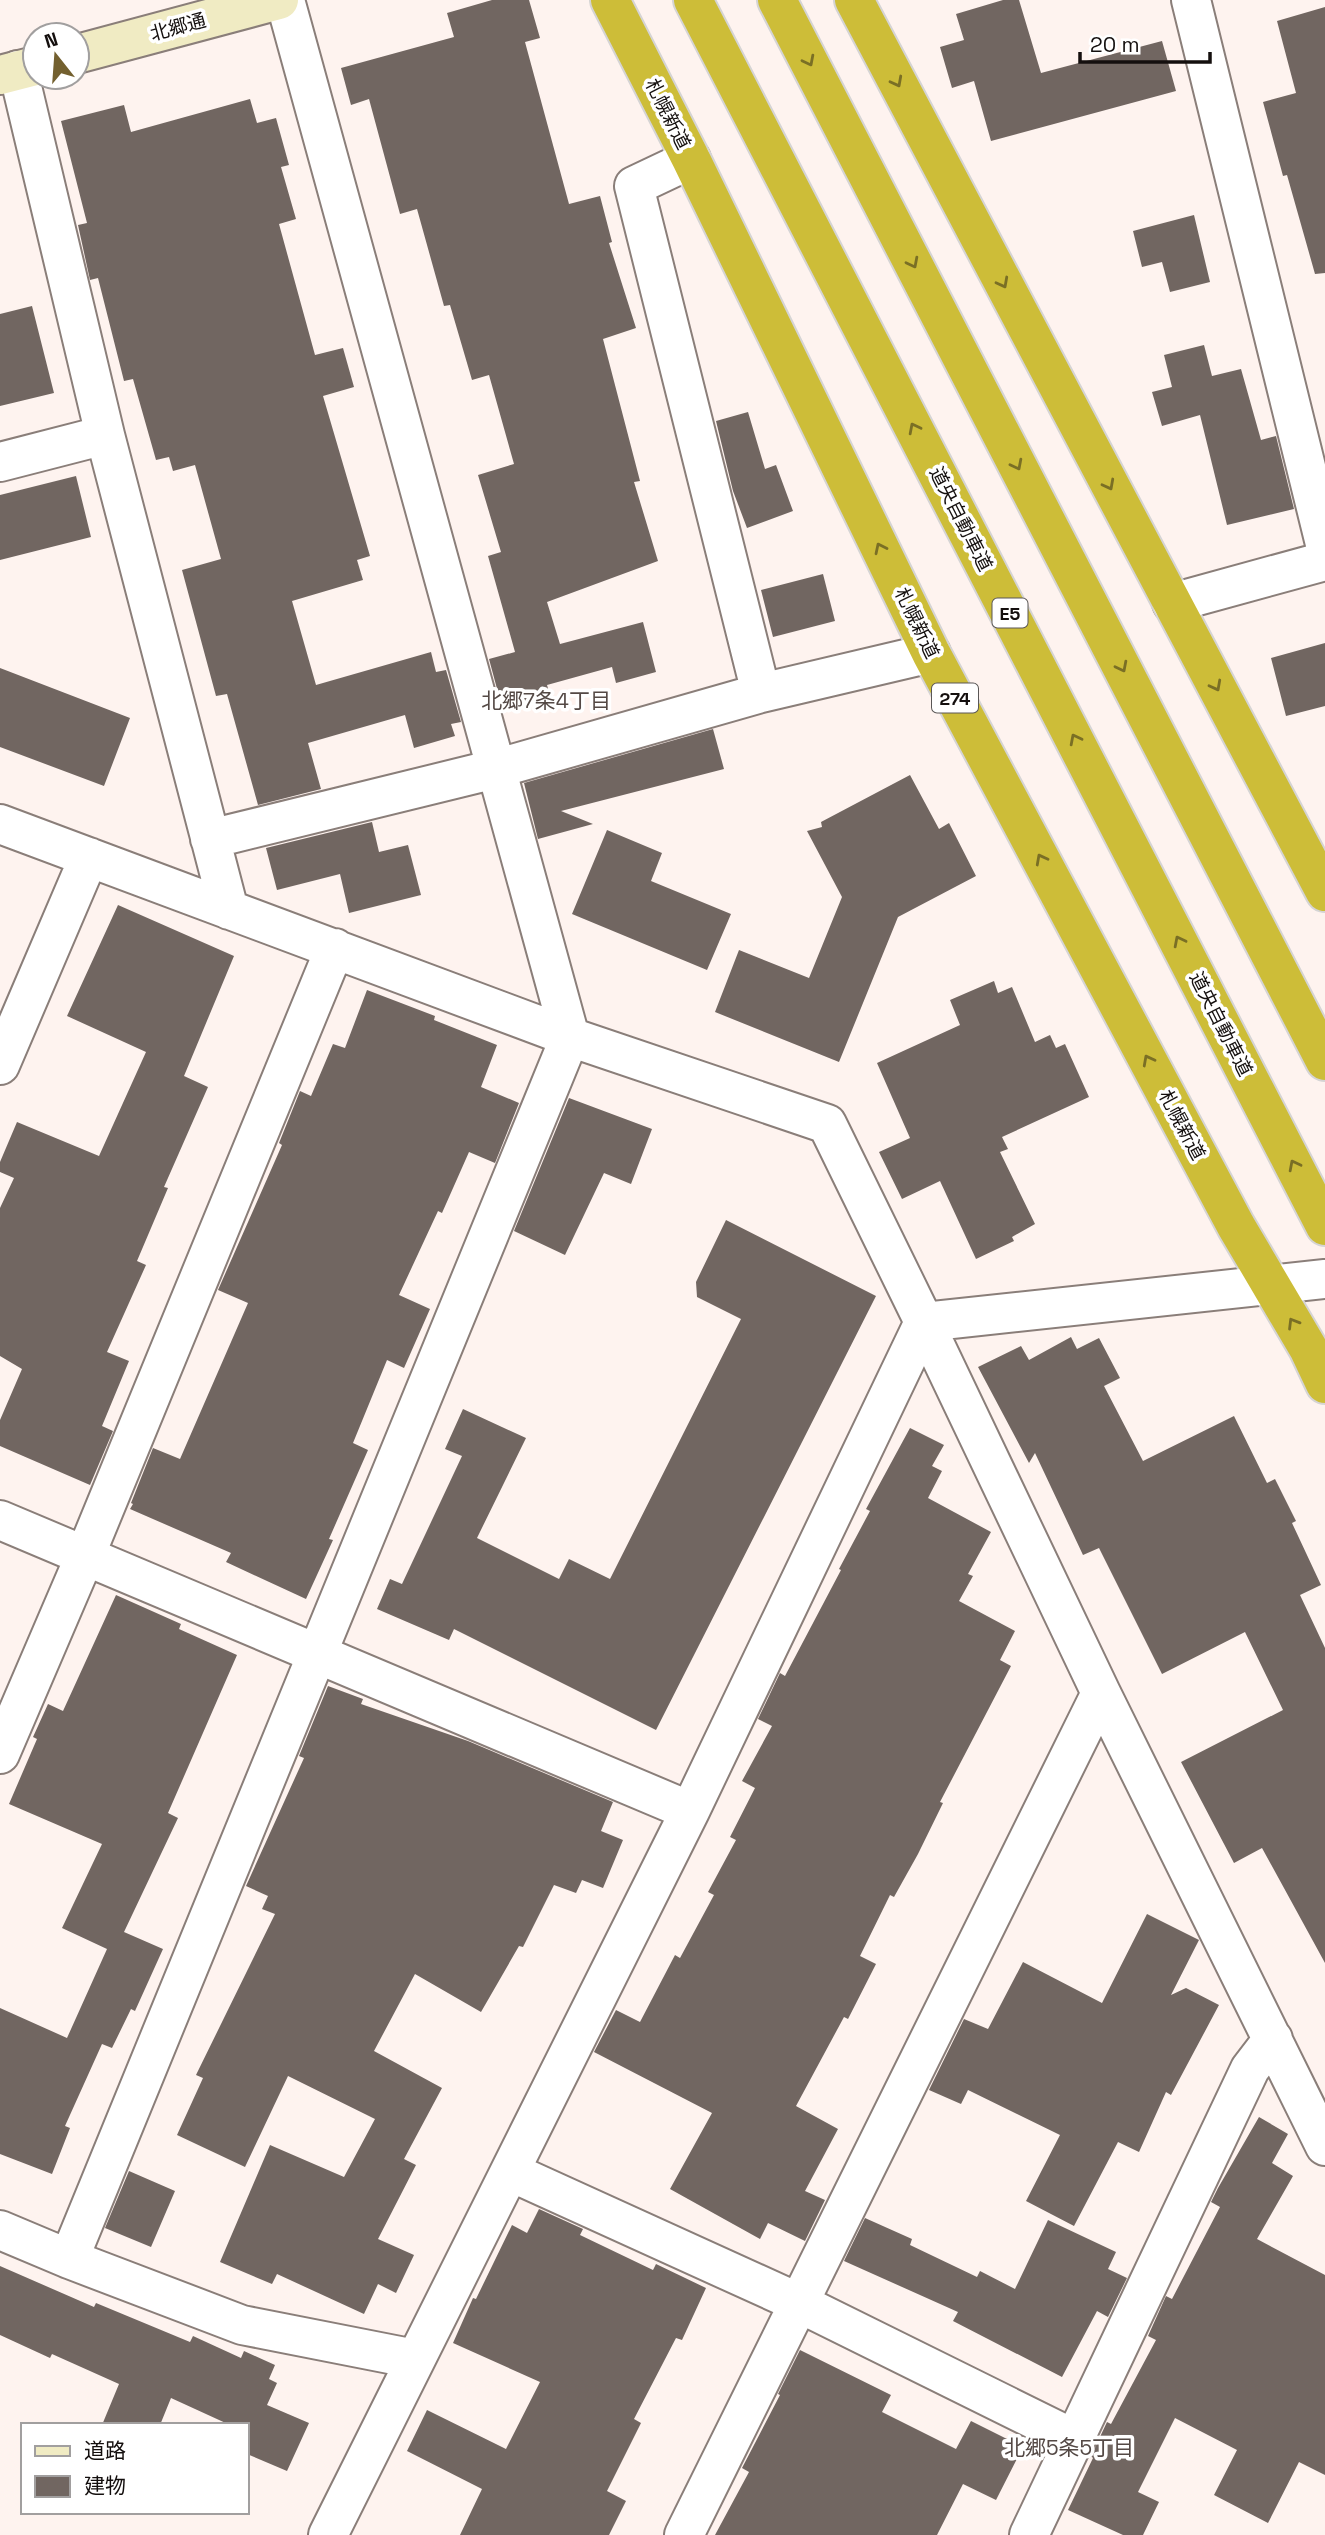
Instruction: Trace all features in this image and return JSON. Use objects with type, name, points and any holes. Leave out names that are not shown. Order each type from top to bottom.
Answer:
[{"type":"highway","name":"札幌新道","points":[[610,0],[691,159],[931,653],[1236,1226],[1308,1348],[1325,1384]]},
{"type":"highway","name":"道央自動車道","points":[[693,0],[1325,1226]]},
{"type":"highway","points":[[777,0],[1325,1061]]},
{"type":"highway","points":[[854,0],[1325,892]]},
{"type":"street","name":"北郷通","points":[[91,50],[279,0]]},
{"type":"street","points":[[69,2259],[570,1037],[285,0]]},
{"type":"street","points":[[1191,0],[1325,544]]},
{"type":"street","points":[[18,71],[104,435],[229,910]]},
{"type":"street","points":[[691,159],[634,186],[761,693]]},
{"type":"street","points":[[0,463],[104,435]]},
{"type":"street","points":[[1172,603],[1325,561]]},
{"type":"street","points":[[210,839],[495,769],[761,693],[931,653]]},
{"type":"street","points":[[0,824],[570,1037],[827,1124],[1101,1693],[1325,2146]]},
{"type":"street","points":[[0,1065],[89,857]]},
{"type":"street","points":[[0,1754],[85,1556],[335,948]]},
{"type":"street","points":[[924,1322],[1325,1279]]},
{"type":"street","points":[[328,2535],[690,1811],[924,1322]]},
{"type":"street","points":[[0,1520],[690,1811]]},
{"type":"street","points":[[684,2535],[797,2302],[1101,1693]]},
{"type":"street","points":[[1029,2535],[1250,2069],[1273,2039]]},
{"type":"street","points":[[511,2172],[797,2302],[1076,2440]]},
{"type":"street","points":[[0,2230],[242,2325],[415,2359]]},
{"type":"building","points":[[492,0],[529,0],[540,38],[525,42],[569,204],[600,196],[612,242],[609,243],[636,328],[603,339],[640,481],[634,482],[658,561],[547,602],[560,644],[643,622],[656,672],[616,683],[612,667],[547,685],[551,699],[503,711],[489,659],[515,652],[488,556],[501,552],[478,475],[514,464],[489,375],[472,380],[450,305],[444,306],[417,209],[400,214],[369,99],[351,105],[341,68],[454,37],[447,13]]},
{"type":"building","points":[[1003,0],[1019,0],[1041,73],[1162,41],[1176,91],[991,141],[974,81],[952,88],[940,47],[964,40],[956,14]]},
{"type":"building","points":[[1325,7],[1325,273],[1315,274],[1287,175],[1283,176],[1263,102],[1296,93],[1277,21]]},
{"type":"building","points":[[250,99],[257,123],[276,118],[289,165],[281,167],[296,219],[279,224],[315,355],[343,348],[354,387],[323,396],[370,556],[357,560],[363,580],[292,601],[316,685],[431,652],[436,672],[446,670],[461,722],[451,724],[455,736],[414,748],[405,715],[308,743],[321,789],[258,805],[227,694],[216,696],[182,570],[221,559],[195,465],[173,471],[169,457],[156,460],[133,379],[124,381],[98,278],[90,280],[78,225],[87,223],[61,121],[124,105],[131,132]]},
{"type":"building","points":[[1194,215],[1210,282],[1170,292],[1162,262],[1142,267],[1133,231]]},
{"type":"building","points":[[32,306],[54,393],[0,406],[0,314]]},
{"type":"building","points":[[1204,345],[1212,376],[1241,369],[1261,440],[1276,436],[1294,509],[1227,525],[1200,415],[1162,426],[1152,392],[1172,387],[1164,355]]},
{"type":"building","points":[[748,412],[765,469],[776,465],[793,511],[747,528],[733,491],[716,421]]},
{"type":"building","points":[[76,476],[91,537],[0,560],[0,495]]},
{"type":"building","points":[[823,574],[835,621],[773,637],[761,590]]},
{"type":"building","points":[[1325,643],[1325,706],[1286,716],[1271,658]]},
{"type":"building","points":[[0,668],[130,718],[104,786],[0,747]]},
{"type":"building","points":[[713,729],[724,769],[561,811],[593,824],[538,839],[524,783]]},
{"type":"building","points":[[910,775],[939,829],[949,823],[976,876],[898,917],[839,1062],[715,1012],[739,950],[809,978],[842,897],[807,831],[822,827],[821,822]]},
{"type":"building","points":[[372,822],[379,852],[408,845],[421,895],[349,913],[340,874],[277,890],[266,848]]},
{"type":"building","points":[[607,830],[662,853],[651,881],[731,914],[707,970],[572,914]]},
{"type":"building","points":[[118,905],[234,956],[184,1076],[208,1087],[164,1187],[168,1188],[137,1261],[146,1265],[107,1352],[129,1361],[102,1426],[113,1431],[90,1485],[0,1446],[0,1420],[22,1369],[0,1356],[0,1208],[14,1178],[0,1172],[0,1162],[17,1122],[99,1156],[146,1052],[67,1016]]},
{"type":"building","points":[[994,981],[998,993],[1012,987],[1035,1042],[1050,1035],[1056,1048],[1065,1044],[1089,1097],[1002,1137],[1008,1149],[1000,1152],[1035,1224],[1012,1237],[1014,1241],[976,1259],[940,1181],[902,1199],[879,1152],[910,1138],[877,1063],[960,1025],[950,1000]]},
{"type":"building","points":[[367,990],[435,1016],[434,1020],[497,1045],[481,1087],[519,1103],[495,1163],[469,1152],[442,1213],[438,1211],[399,1295],[430,1309],[404,1368],[387,1360],[353,1443],[368,1450],[329,1539],[333,1540],[306,1599],[226,1562],[231,1553],[130,1509],[153,1448],[180,1459],[248,1303],[218,1290],[282,1145],[279,1143],[300,1091],[311,1096],[333,1044],[345,1048]]},
{"type":"building","points":[[569,1098],[652,1129],[631,1184],[604,1173],[565,1255],[514,1231]]},
{"type":"building","points":[[726,1220],[876,1296],[656,1730],[454,1629],[449,1640],[377,1609],[390,1579],[402,1584],[462,1456],[445,1449],[463,1409],[526,1438],[477,1538],[559,1579],[569,1559],[610,1579],[741,1319],[697,1297],[696,1282]]},
{"type":"building","points":[[1071,1337],[1077,1349],[1099,1338],[1120,1378],[1104,1386],[1143,1461],[1234,1416],[1267,1483],[1275,1479],[1296,1521],[1292,1523],[1321,1585],[1300,1595],[1325,1648],[1325,1963],[1262,1848],[1234,1863],[1181,1762],[1283,1710],[1245,1632],[1162,1674],[1099,1548],[1083,1555],[1035,1453],[1029,1463],[978,1367],[1021,1346],[1029,1360]]},
{"type":"building","points":[[910,1428],[944,1445],[932,1466],[942,1471],[928,1498],[991,1532],[968,1574],[973,1576],[959,1601],[1015,1631],[1000,1660],[1011,1666],[940,1802],[943,1803],[918,1854],[894,1897],[890,1895],[860,1956],[876,1964],[848,2019],[844,2017],[796,2106],[838,2129],[805,2191],[825,2200],[805,2241],[768,2223],[760,2239],[670,2189],[712,2113],[594,2052],[616,2010],[640,2022],[675,1955],[680,1958],[714,1895],[708,1892],[736,1840],[730,1837],[755,1788],[742,1781],[772,1726],[758,1719],[780,1673],[785,1676],[841,1570],[839,1569],[870,1511],[866,1509]]},
{"type":"building","points":[[116,1595],[181,1624],[179,1629],[237,1655],[168,1813],[178,1818],[124,1932],[163,1949],[135,2011],[131,2009],[112,2048],[102,2044],[65,2126],[70,2128],[52,2174],[0,2154],[0,2008],[67,2038],[107,1949],[62,1928],[102,1844],[9,1804],[37,1739],[33,1737],[48,1704],[63,1711]]},
{"type":"building","points":[[328,1686],[363,1699],[361,1704],[468,1741],[613,1802],[601,1831],[623,1840],[603,1888],[582,1880],[576,1893],[554,1885],[523,1947],[519,1946],[481,2012],[415,1974],[374,2051],[442,2088],[404,2159],[416,2165],[378,2239],[414,2255],[396,2293],[378,2284],[364,2314],[277,2274],[272,2284],[220,2262],[270,2145],[344,2177],[375,2119],[288,2076],[245,2167],[177,2135],[203,2078],[196,2075],[275,1914],[262,1909],[268,1896],[246,1886],[304,1758],[299,1756]]},
{"type":"building","points":[[1147,1914],[1199,1940],[1171,1995],[1186,1988],[1219,2005],[1171,2095],[1166,2092],[1139,2152],[1118,2142],[1074,2226],[1026,2201],[1060,2135],[968,2090],[961,2104],[929,2090],[964,2019],[988,2029],[1023,1962],[1102,2003]]},
{"type":"building","points":[[1259,2117],[1288,2134],[1272,2163],[1293,2176],[1257,2239],[1325,2275],[1325,2475],[1299,2462],[1268,2523],[1214,2495],[1237,2450],[1175,2418],[1138,2492],[1159,2502],[1143,2535],[1123,2535],[1068,2510],[1107,2422],[1111,2424],[1156,2340],[1148,2336],[1166,2296],[1172,2299],[1220,2207],[1211,2202]]},
{"type":"building","points":[[129,2171],[175,2191],[151,2247],[105,2228]]},
{"type":"building","points":[[539,2209],[583,2229],[580,2235],[653,2270],[656,2264],[706,2288],[682,2340],[676,2338],[634,2419],[641,2423],[607,2491],[626,2501],[609,2535],[460,2535],[482,2489],[407,2451],[427,2410],[506,2449],[540,2382],[453,2343],[473,2298],[476,2299],[512,2225],[527,2233]]},
{"type":"building","points":[[865,2218],[912,2239],[910,2245],[977,2277],[980,2271],[1015,2289],[1048,2220],[1116,2252],[1108,2269],[1127,2278],[1108,2317],[1097,2311],[1062,2377],[953,2321],[958,2312],[844,2261]]},
{"type":"building","points":[[0,2266],[94,2307],[96,2303],[190,2342],[193,2336],[241,2358],[244,2351],[275,2365],[269,2379],[277,2383],[267,2405],[309,2423],[287,2471],[248,2454],[248,2423],[226,2423],[171,2398],[161,2423],[103,2423],[119,2384],[52,2354],[50,2358],[0,2335]]},
{"type":"building","points":[[800,2350],[891,2395],[882,2412],[956,2449],[971,2421],[1023,2447],[996,2500],[963,2484],[937,2535],[715,2535],[749,2472],[742,2468]]},
{"type":"district","name":"北郷7条4丁目","points":[[546,700]]},
{"type":"district","name":"北郷5条5丁目","points":[[1069,2447]]}]
